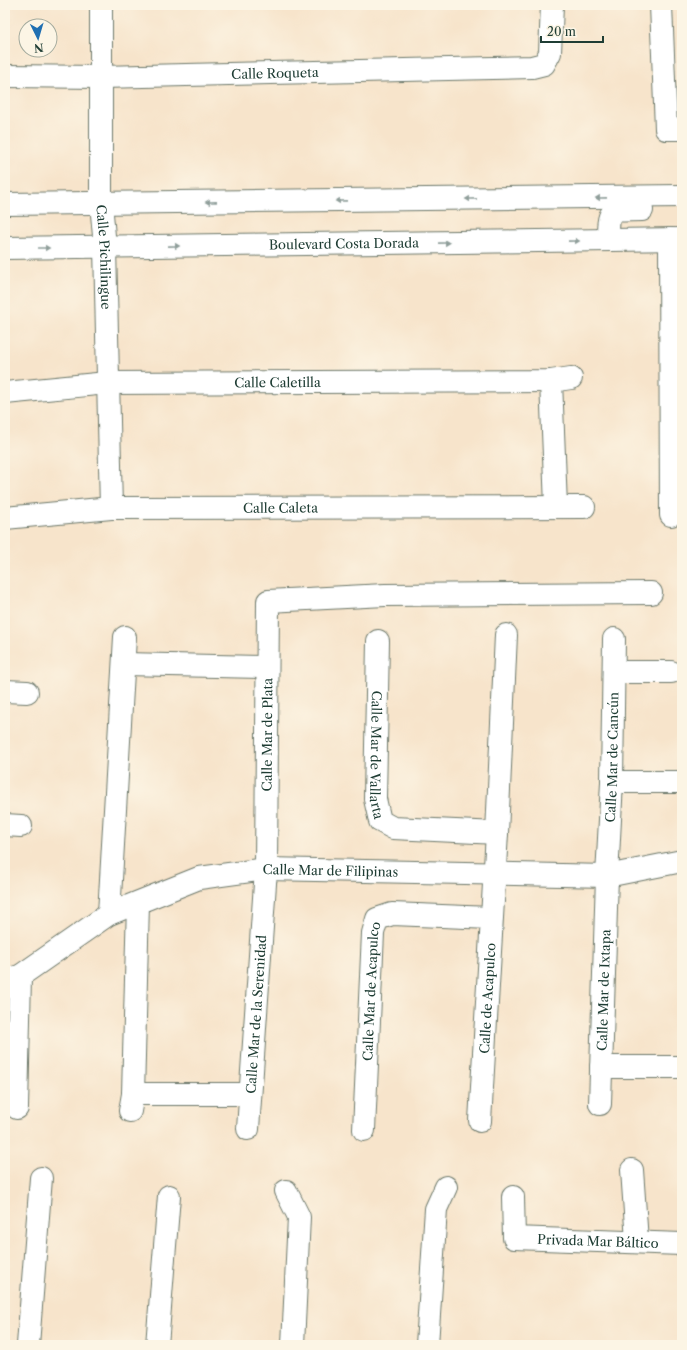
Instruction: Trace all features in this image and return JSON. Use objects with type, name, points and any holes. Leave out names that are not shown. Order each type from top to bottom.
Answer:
[{"type":"street","name":"Calle Pichilingue","points":[[102,5],[101,203],[105,248],[111,508]]},
{"type":"street","name":"Calle Roqueta","points":[[5,76],[101,76],[532,67],[544,64],[550,53],[552,5]]},
{"type":"street","points":[[661,5],[666,129],[682,129]]},
{"type":"street","points":[[5,204],[675,197]]},
{"type":"street","points":[[608,240],[608,221],[611,214],[617,211],[655,209],[675,197]]},
{"type":"street","points":[[671,515],[676,239]]},
{"type":"street","name":"Boulevard Costa Dorada","points":[[5,248],[105,248],[676,239]]},
{"type":"street","name":"Calle Caletilla","points":[[5,393],[107,383],[561,379],[556,506]]},
{"type":"street","name":"Calle Caleta","points":[[5,518],[111,508],[556,506],[584,508]]},
{"type":"street","name":"Calle Mar de Plata","points":[[266,869],[266,667],[268,601],[385,594],[651,593]]},
{"type":"street","points":[[494,875],[506,635]]},
{"type":"street","points":[[109,914],[125,637]]},
{"type":"street","name":"Calle Mar de Cancún","points":[[606,876],[612,782],[614,639]]},
{"type":"street","name":"Calle Mar de Vallarta","points":[[378,641],[375,799],[380,821],[393,828],[497,833]]},
{"type":"street","points":[[124,664],[266,667]]},
{"type":"street","points":[[614,672],[671,672]]},
{"type":"street","points":[[5,691],[27,692]]},
{"type":"street","points":[[612,782],[682,782]]},
{"type":"street","name":"Calle Mar de Filipinas","points":[[12,978],[109,914],[199,878],[266,869],[494,875],[606,876],[682,861]]},
{"type":"street","name":"Calle Mar de la Serenidad","points":[[138,903],[132,1102],[250,1094],[266,869]]},
{"type":"street","name":"Calle de Acapulco","points":[[480,1121],[494,875]]},
{"type":"street","name":"Calle Mar de Ixtapa","points":[[600,1104],[606,876]]},
{"type":"street","name":"Calle Mar de Acapulco","points":[[364,1130],[373,933],[378,919],[392,914],[491,918]]},
{"type":"street","points":[[12,978],[11,1080],[17,1108]]},
{"type":"street","points":[[601,1067],[682,1067]]},
{"type":"street","points":[[248,1129],[250,1094]]},
{"type":"street","points":[[632,1170],[637,1241]]},
{"type":"street","points":[[28,1345],[41,1178]]},
{"type":"street","points":[[426,1345],[436,1209],[446,1187]]},
{"type":"street","points":[[286,1192],[299,1217],[293,1345]]},
{"type":"street","points":[[157,1345],[170,1196]]},
{"type":"street","name":"Privada Mar Báltico","points":[[513,1197],[514,1238],[637,1241],[682,1244]]}]
